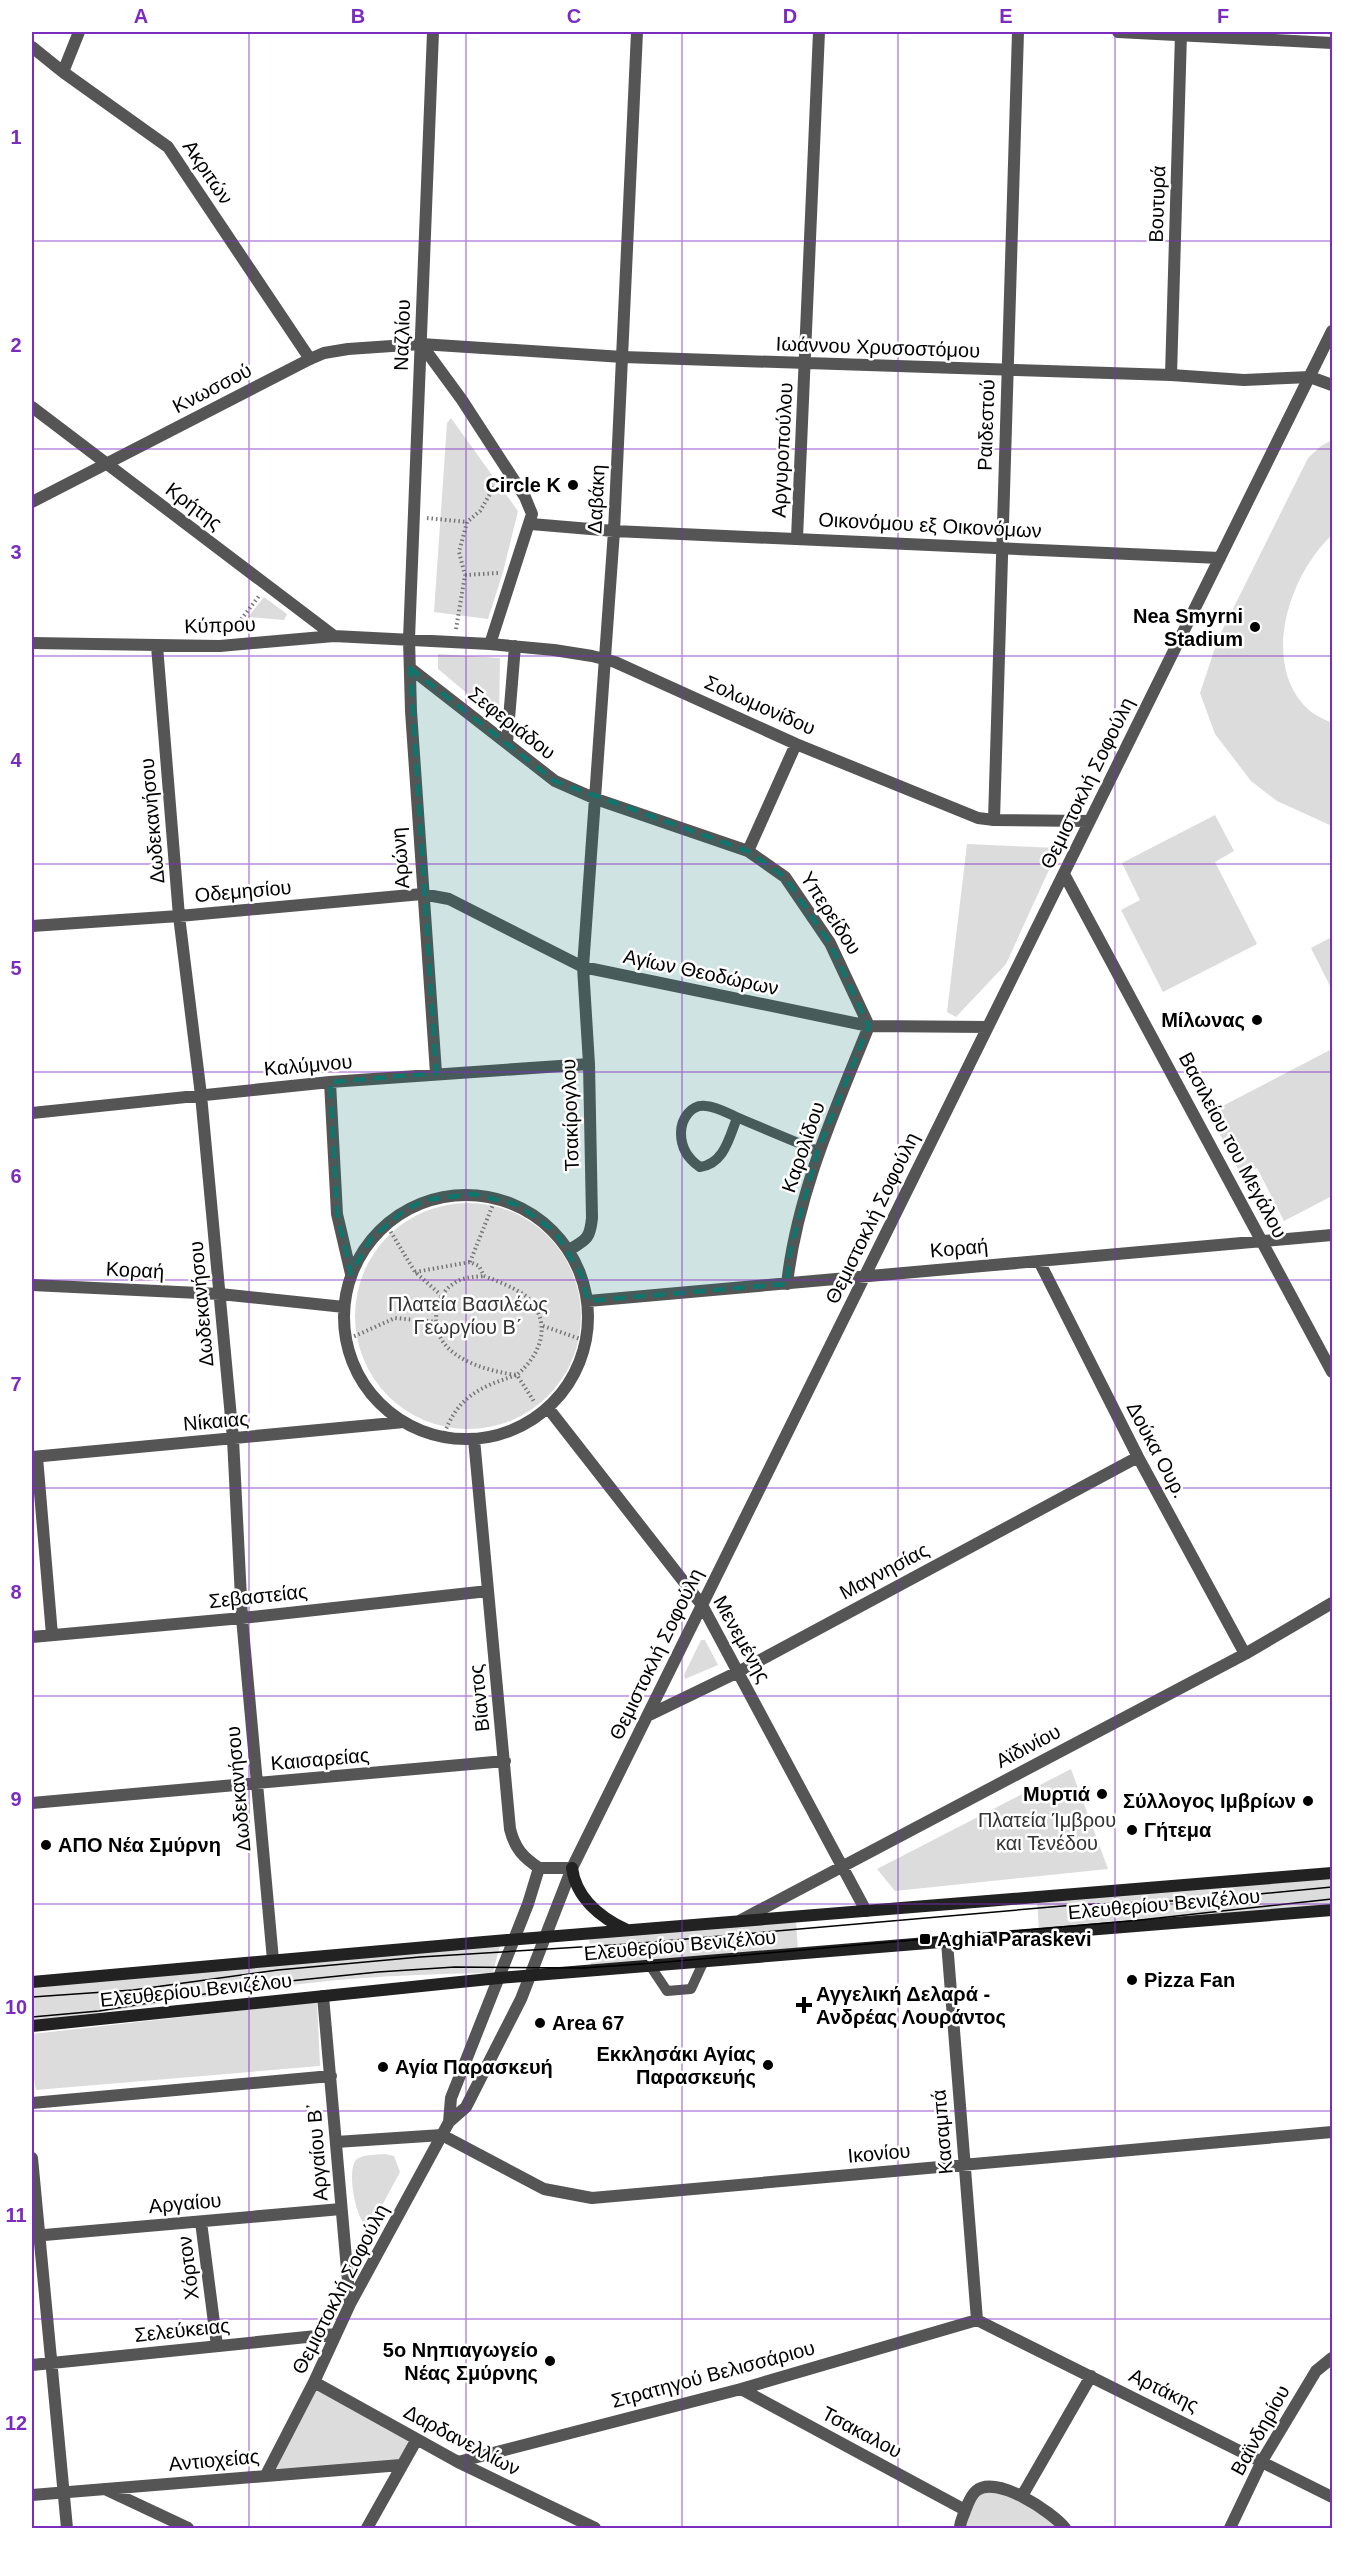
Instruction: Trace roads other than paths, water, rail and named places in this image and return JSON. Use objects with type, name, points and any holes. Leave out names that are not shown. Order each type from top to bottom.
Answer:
[{"type":"main road","points":[[572,1868],[573,1879],[578,1889],[590,1904],[606,1920],[628,1930]]},
{"type":"main road","name":"Ελευθερίου Βενιζέλου","points":[[32,1982],[515,1937],[628,1930],[1332,1873]]},
{"type":"main road","name":"Ελευθερίου Βενιζέλου","points":[[32,2026],[499,1978],[1332,1910]]},
{"type":"street","points":[[63,72],[79,32]]},
{"type":"street","name":"Ναζλίου","points":[[410,639],[433,32]]},
{"type":"street","name":"Δαβάκη","points":[[583,967],[614,531],[637,32]]},
{"type":"street","name":"Αργυροπούλου","points":[[797,538],[819,32]]},
{"type":"street","name":"Ραιδεστού","points":[[994,820],[1018,32]]},
{"type":"street","points":[[1118,32],[1332,42]]},
{"type":"street","name":"Βουτυρά","points":[[1171,375],[1181,34]]},
{"type":"street","name":"Ακριτών","points":[[32,47],[168,147],[310,359]]},
{"type":"street","name":"Θεμιστοκλή Σοφούλη","points":[[449,2121],[466,2107],[530,1977],[572,1868],[1332,331]]},
{"type":"street","points":[[421,344],[462,400],[509,472],[532,514],[531,524],[490,644]]},
{"type":"street","name":"Ιωάννου Χρυσοστόμου","points":[[421,344],[623,357],[806,364],[1171,375],[1244,380],[1310,377],[1332,385]]},
{"type":"street","name":"Κνωσσού","points":[[32,502],[324,353],[421,344]]},
{"type":"street","name":"Κρήτης","points":[[32,407],[334,636]]},
{"type":"street","name":"Οικονόμου εξ Οικονόμων","points":[[531,524],[614,531],[1220,558]]},
{"type":"street","name":"Κύπρου","points":[[32,644],[220,646],[334,636],[410,639]]},
{"type":"street","name":"Σολωμονίδου","points":[[410,639],[554,650],[606,660],[796,744],[957,811],[994,820],[1090,821]]},
{"type":"street","name":"Αρώνη","points":[[410,639],[411,711],[436,1073]]},
{"type":"street","name":"Δωδεκανήσου","points":[[156,646],[179,916],[201,1095],[233,1439],[242,1618],[273,1960]]},
{"type":"street","points":[[507,743],[515,646]]},
{"type":"street","name":"Σεφεριάδου","points":[[410,668],[555,781],[596,799]]},
{"type":"street","points":[[748,851],[796,744]]},
{"type":"street","name":"Υπερείδου","points":[[596,799],[748,851],[785,877],[818,923],[848,978],[868,1026]]},
{"type":"street","name":"Βασιλείου του Μεγάλου","points":[[1064,873],[1332,1372]]},
{"type":"street","name":"Οδεμησίου","points":[[32,926],[179,916],[422,894]]},
{"type":"street","name":"Αγίων Θεοδώρων","points":[[422,894],[449,899],[583,967],[868,1026],[988,1027]]},
{"type":"street","name":"Τσακίρογλου","points":[[569,1250],[584,1241],[590,1234],[592,1218],[589,1064],[583,967]]},
{"type":"street","name":"Καρολίδου","points":[[787,1284],[790,1252],[818,1151],[868,1026]]},
{"type":"street","name":"Καλύμνου","points":[[32,1113],[330,1082],[589,1064]]},
{"type":"street","points":[[330,1082],[337,1214],[351,1274]]},
{"type":"street","points":[[473,1194],[496,1197],[518,1205],[537,1217],[555,1232],[569,1250],[581,1275],[588,1301],[586,1341],[572,1378],[545,1411],[520,1427],[498,1435],[474,1439],[443,1437],[404,1422],[383,1407],[366,1388],[354,1365],[346,1340],[344,1307],[351,1274],[371,1239],[405,1210],[426,1200],[449,1195],[473,1194]]},
{"type":"street","name":"Κοραή","points":[[588,1301],[1332,1235]]},
{"type":"street","name":"Δούκα Ουρ.","points":[[1039,1261],[1138,1457],[1245,1654]]},
{"type":"street","name":"Κοραή","points":[[32,1285],[220,1294],[344,1307]]},
{"type":"street","name":"Μενεμένης","points":[[545,1411],[702,1605],[867,1911]]},
{"type":"street","name":"Νίκαιας","points":[[34,1457],[404,1422]]},
{"type":"street","name":"Βίαντος","points":[[474,1439],[514,1843],[521,1856],[539,1868]]},
{"type":"street","points":[[34,1457],[52,1635]]},
{"type":"street","name":"Μαγνησίας","points":[[647,1716],[738,1672],[1138,1457]]},
{"type":"street","name":"Σεβαστείας","points":[[32,1637],[242,1618],[488,1591]]},
{"type":"street","name":"Αϊδινίου","points":[[741,1921],[1245,1654],[1332,1603]]},
{"type":"street","name":"Καισαρείας","points":[[32,1803],[257,1785],[505,1761]]},
{"type":"street","points":[[515,1937],[539,1868],[572,1868]]},
{"type":"street","name":"Θεμιστοκλή Σοφούλη","points":[[266,2475],[314,2382],[350,2304],[449,2121],[452,2098],[515,1937]]},
{"type":"street","name":"Κασαμπά","points":[[946,1942],[977,2319]]},
{"type":"street","name":"Αργαίου Β᾽","points":[[323,1996],[350,2304]]},
{"type":"street","points":[[32,2103],[331,2076]]},
{"type":"street","name":"Ικονίου","points":[[442,2135],[544,2188],[592,2198],[1332,2132]]},
{"type":"street","points":[[336,2142],[442,2135]]},
{"type":"street","points":[[32,2158],[35,2236],[51,2363],[67,2529]]},
{"type":"street","name":"Αργαίου","points":[[35,2236],[341,2209]]},
{"type":"street","name":"Χόρτον","points":[[201,2222],[217,2346]]},
{"type":"street","name":"Αρτάκης","points":[[977,2319],[1332,2497]]},
{"type":"street","name":"Στρατηγού Βελισσάριου","points":[[458,2462],[741,2389],[977,2319]]},
{"type":"street","name":"Σελεύκειας","points":[[32,2365],[336,2334]]},
{"type":"street","name":"Βαϊνδηρίου","points":[[1230,2529],[1262,2461],[1316,2371],[1332,2358]]},
{"type":"street","points":[[1022,2496],[1091,2376]]},
{"type":"street","name":"Δαρδανελλίων","points":[[314,2382],[458,2462],[595,2529]]},
{"type":"street","name":"Τσακαλου","points":[[741,2389],[965,2510]]},
{"type":"street","points":[[367,2529],[417,2439]]},
{"type":"street","name":"Αντιοχείας","points":[[32,2495],[401,2465]]},
{"type":"street","points":[[960,2529],[969,2499],[977,2490],[987,2487],[999,2488],[1022,2496],[1049,2513],[1065,2529]]},
{"type":"street","points":[[104,2489],[188,2529]]},
{"type":"lane","points":[[737,1118],[717,1161],[709,1166],[700,1167],[692,1162],[684,1151],[681,1134],[683,1119],[693,1109],[704,1105],[737,1118],[818,1151]]},
{"type":"lane","points":[[651,1967],[667,1991],[675,1991],[691,1989],[703,1963]]},
{"type":"tram line","points":[[32,1997],[133,1990],[278,1970],[420,1957],[629,1944],[1074,1905],[1196,1900],[1332,1887]]},
{"type":"tram line","points":[[32,2017],[99,2011],[280,1982],[378,1972],[455,1967],[582,1968],[655,1963],[1140,1920],[1332,1899]]},
{"type":"place","name":"Circle K","points":[[573,485]]},
{"type":"place","name":"Nea Smyrni Stadium","points":[[1255,627]]},
{"type":"place","name":"Μίλωνας","points":[[1257,1020]]},
{"type":"place","name":"Μυρτιά","points":[[1102,1794]]},
{"type":"place","name":"Σύλλογος Ιμβρίων","points":[[1308,1801]]},
{"type":"place","name":"Γήτεμα","points":[[1132,1830]]},
{"type":"place","name":"ΑΠΟ Νέα Σμύρνη","points":[[46,1845]]},
{"type":"place","name":"Aghia Paraskevi","points":[[925,1939]]},
{"type":"place","name":"Pizza Fan","points":[[1132,1980]]},
{"type":"place","name":"Αγγελική Δελαρά - Ανδρέας Λουράντος","points":[[804,2005]]},
{"type":"place","name":"Area 67","points":[[540,2023]]},
{"type":"place","name":"Εκκλησάκι Αγίας Παρασκευής","points":[[768,2065]]},
{"type":"place","name":"Αγία Παρασκευή","points":[[383,2067]]},
{"type":"place","name":"5ο Νηπιαγωγείο Νέας Σμύρνης","points":[[550,2361]]},
{"type":"park label","name":"Πλατεία Βασιλέως Γεωργίου Β΄","points":[[468,1316]]},
{"type":"park label","name":"Πλατεία Ίμβρου και Τενέδου","points":[[1047,1832]]}]
